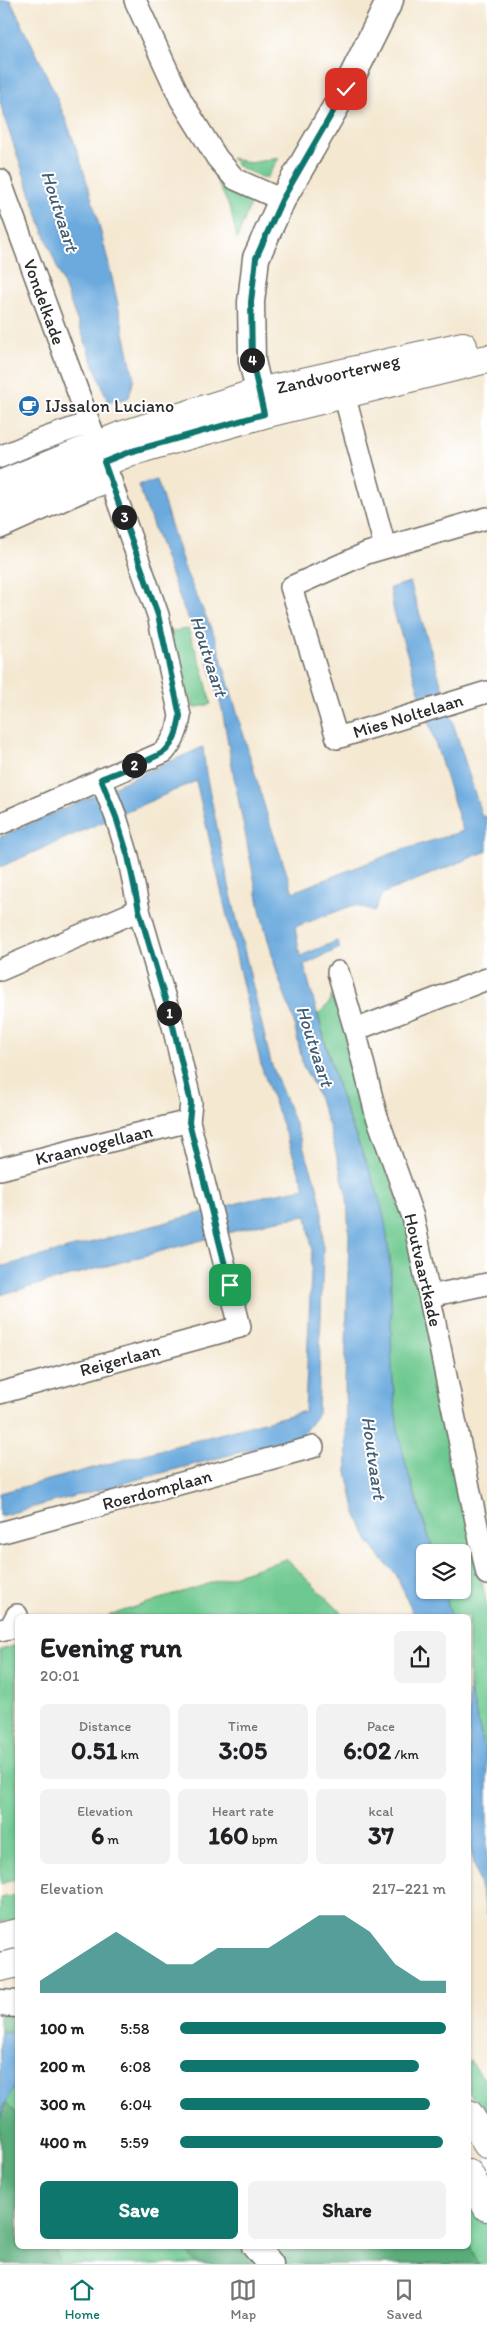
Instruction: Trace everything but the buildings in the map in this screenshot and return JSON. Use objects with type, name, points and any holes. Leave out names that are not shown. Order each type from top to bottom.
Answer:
[{"type":"main road","name":"Zandvoorterweg","points":[[343,391],[487,341]]},
{"type":"main road","name":"Zandvoorterweg","points":[[100,453],[136,440],[261,403],[343,391],[487,359]]},
{"type":"main road","points":[[0,485],[100,453]]},
{"type":"main road","points":[[0,508],[100,453]]},
{"type":"main road","points":[[0,1937],[15,1934]]},
{"type":"main road","points":[[0,1967],[15,1964]]},
{"type":"main road","points":[[471,2117],[487,2144]]},
{"type":"main road","points":[[471,2178],[487,2207]]},
{"type":"street","points":[[135,0],[181,100],[216,158],[235,179],[282,200]]},
{"type":"street","points":[[261,403],[252,361],[251,302],[256,258],[282,200],[346,89],[390,0]]},
{"type":"street","name":"Vondelkade","points":[[0,180],[4,203],[100,453],[158,615],[180,716],[174,737],[164,752],[102,783],[0,824]]},
{"type":"street","points":[[343,391],[385,547],[487,518]]},
{"type":"street","points":[[0,457],[40,440],[100,453],[85,490],[0,528]]},
{"type":"street","name":"Mies Noltelaan","points":[[385,547],[367,553],[291,587],[337,738],[487,692]]},
{"type":"street","points":[[102,783],[116,817],[128,856],[139,910],[173,1026],[191,1103],[189,1122]]},
{"type":"street","points":[[0,970],[139,910]]},
{"type":"street","name":"Houtvaartkade","points":[[338,972],[376,1114],[413,1217],[487,1574]]},
{"type":"street","points":[[355,1030],[487,979]]},
{"type":"street","name":"Kraanvogellaan","points":[[0,1169],[189,1122]]},
{"type":"street","name":"Reigerlaan","points":[[0,1393],[240,1327],[189,1122]]},
{"type":"street","points":[[430,1296],[487,1284]]},
{"type":"street","name":"Roerdomplaan","points":[[0,1533],[313,1447]]},
{"type":"street","points":[[0,1630],[10,1628],[15,1619]]},
{"type":"street","points":[[0,2003],[15,2004]]},
{"type":"street","points":[[258,2249],[270,2264]]},
{"type":"green space","points":[[231,158],[250,163],[279,158],[266,179],[241,168]]},
{"type":"green space","points":[[209,163],[225,184],[252,200],[237,239],[231,211]]},
{"type":"green space","points":[[188,629],[203,670],[211,704],[194,708],[190,695],[181,696],[170,631]]},
{"type":"green space","points":[[334,990],[367,1114],[409,1232],[487,1606],[487,1759],[471,1694],[471,1614],[450,1614],[446,1599],[471,1599],[471,1544],[431,1544],[408,1473],[397,1430],[391,1356],[391,1265],[384,1219],[378,1195],[338,1088],[318,1014],[329,1003]]},
{"type":"green space","points":[[286,1559],[343,1614],[113,1614]]},
{"type":"green space","points":[[15,1646],[15,1880],[0,1884],[0,1650]]},
{"type":"green space","points":[[15,1895],[15,1919],[0,1923],[0,1898]]},
{"type":"green space","points":[[0,2012],[15,2014],[15,2033],[0,2033]]},
{"type":"green space","points":[[15,2012],[15,2249],[471,2249],[471,2188],[487,2217],[487,2264],[0,2264],[0,2016]]},
{"type":"green space","points":[[471,2062],[487,2083],[487,2121],[471,2095]]},
{"type":"green space","points":[[6,2102],[15,2112],[15,2249],[55,2249],[60,2264],[0,2264],[0,2120]]},
{"type":"green space","points":[[471,2248],[479,2264],[281,2264],[268,2249]]},
{"type":"green space","points":[[184,2249],[238,2249],[251,2264],[196,2264]]},
{"type":"water","name":"Houtvaart","points":[[0,0],[10,0],[38,56],[63,114],[87,181],[109,265],[134,379],[129,397],[120,401],[108,402],[43,230],[4,117],[0,102]]},
{"type":"water","name":"Houtvaart","points":[[157,480],[185,570],[215,637],[267,815],[293,892],[393,853],[463,831],[394,612],[390,588],[410,582],[482,817],[487,816],[487,851],[382,894],[374,912],[354,905],[295,927],[300,956],[337,941],[340,948],[304,965],[341,1097],[373,1181],[385,1222],[390,1265],[391,1352],[396,1415],[409,1475],[431,1544],[416,1544],[416,1599],[446,1599],[450,1614],[412,1614],[411,1608],[396,1574],[382,1560],[369,1542],[356,1513],[347,1472],[345,1383],[349,1237],[347,1197],[329,1126],[314,1086],[303,1066],[293,1018],[277,973],[261,914],[222,709],[205,651],[183,607],[138,485]]},
{"type":"water","points":[[203,747],[206,774],[230,890],[271,1063],[317,1186],[322,1208],[323,1252],[318,1414],[301,1436],[0,1516],[0,1493],[305,1411],[312,1249],[307,1216],[272,1221],[0,1295],[0,1267],[268,1195],[305,1188],[262,1069],[196,781],[0,867],[0,837]]},
{"type":"water","points":[[471,1694],[487,1759],[487,1914],[471,1851]]},
{"type":"water","points":[[0,2033],[15,2033],[15,2086],[4,2105],[0,2120]]},
{"type":"place","name":"IJssalon Luciano","points":[[29,406]]},
{"type":"route","points":[[230,1285],[189,1122],[191,1103],[173,1026],[139,910],[128,856],[116,817],[101,779],[164,752],[172,742],[177,731],[180,716],[158,615],[104,462],[129,452],[264,414],[252,361],[251,302],[256,258],[282,200],[346,89]]}]
